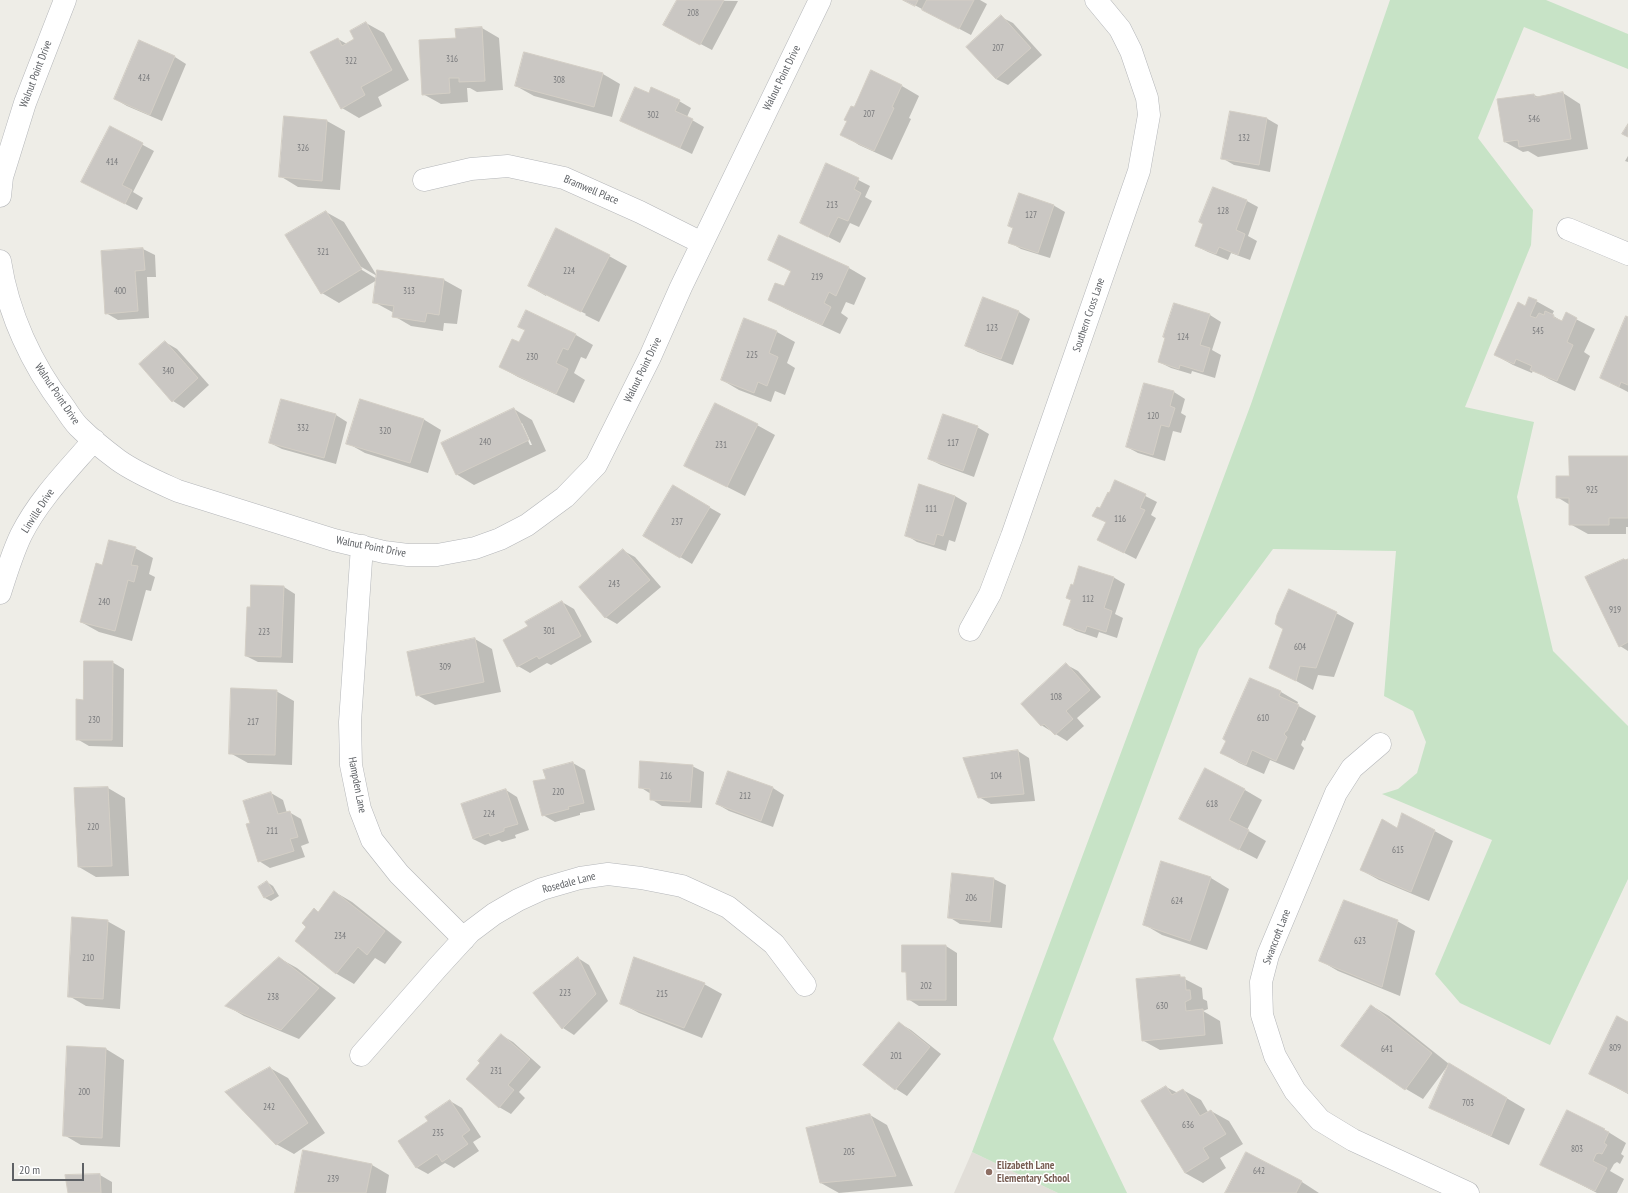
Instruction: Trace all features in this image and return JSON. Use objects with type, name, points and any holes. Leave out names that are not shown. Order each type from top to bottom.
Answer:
[{"type":"street","name":"Walnut Point Drive","points":[[0,196],[2,178],[25,103],[65,0]]},
{"type":"street","name":"Walnut Point Drive","points":[[0,261],[4,284],[14,316],[41,374],[80,428],[119,461],[153,480],[178,491],[334,540],[408,555],[437,555],[475,548],[500,539],[527,525],[565,497],[596,465],[650,357],[702,243],[820,0]]},
{"type":"street","name":"Southern Cross Lane","points":[[970,630],[990,594],[1012,536],[1140,171],[1149,115],[1147,98],[1131,51],[1120,29],[1096,0]]},
{"type":"street","name":"Bramwell Place","points":[[424,180],[471,169],[508,166],[564,178],[640,212],[702,243]]},
{"type":"street","points":[[1568,229],[1628,254]]},
{"type":"street","name":"Linville Drive","points":[[0,593],[21,535],[35,512],[60,479],[94,440]]},
{"type":"street","name":"Hampden Lane","points":[[362,546],[350,722],[351,765],[360,809],[372,840],[399,874],[464,939]]},
{"type":"street","name":"Swancroft Lane","points":[[1380,744],[1352,768],[1336,793],[1268,955],[1261,982],[1262,1015],[1275,1056],[1294,1091],[1320,1120],[1354,1140],[1468,1193]]},
{"type":"street","name":"Rosedale Lane","points":[[361,1055],[470,932],[494,914],[518,900],[542,890],[580,878],[608,874],[641,878],[682,886],[728,907],[774,944],[805,985]]},
{"type":"shaded area","name":"Elizabeth Lane Elementary School","points":[[972,1152],[1058,1193],[954,1193]]},
{"type":"green space","points":[[1390,0],[1546,0],[1628,34],[1628,69],[1524,27],[1478,138],[1533,210],[1531,245],[1465,407],[1534,422],[1517,497],[1553,651],[1628,726],[1628,879],[1550,1045],[1460,1003],[1435,974],[1492,840],[1382,794],[1398,789],[1417,773],[1426,742],[1413,711],[1384,696],[1396,551],[1273,549],[1199,649],[1053,1039],[1127,1193],[1058,1193],[972,1152],[1251,404]]},
{"type":"building","points":[[677,0],[724,0],[700,45],[663,25]]},
{"type":"building","points":[[903,0],[918,0],[915,6]]},
{"type":"building","points":[[927,0],[974,0],[959,29],[922,10]]},
{"type":"building","points":[[1001,15],[1031,48],[996,79],[966,47]]},
{"type":"building","points":[[366,22],[392,70],[361,87],[365,95],[341,109],[310,52],[338,38],[342,46],[354,39],[350,31]]},
{"type":"building","points":[[482,27],[485,81],[459,82],[459,78],[449,78],[450,93],[422,95],[419,40],[456,38],[455,29]]},
{"type":"building","points":[[139,40],[175,56],[150,115],[114,99]]},
{"type":"building","points":[[524,52],[603,73],[594,107],[515,86]]},
{"type":"building","points":[[871,70],[902,85],[892,107],[894,108],[874,151],[840,135],[847,121],[844,120],[851,106],[854,107]]},
{"type":"building","points":[[635,87],[649,93],[651,87],[680,100],[675,111],[693,119],[680,148],[620,121]]},
{"type":"building","points":[[1563,92],[1571,139],[1519,147],[1518,140],[1504,142],[1497,99],[1534,94],[1535,97]]},
{"type":"building","points":[[1230,111],[1267,118],[1259,165],[1221,159]]},
{"type":"building","points":[[284,116],[327,120],[322,181],[279,177]]},
{"type":"building","points":[[1628,124],[1628,137],[1622,134]]},
{"type":"building","points":[[110,126],[143,143],[122,185],[132,190],[125,204],[81,182]]},
{"type":"building","points":[[826,163],[859,178],[854,189],[861,193],[848,221],[838,217],[828,237],[800,223]]},
{"type":"building","points":[[1213,187],[1247,200],[1236,230],[1245,234],[1238,255],[1219,247],[1216,254],[1195,246],[1203,224],[1199,222]]},
{"type":"building","points":[[1019,193],[1054,205],[1038,253],[1008,243],[1013,228],[1008,226]]},
{"type":"building","points":[[326,211],[362,269],[321,294],[285,235]]},
{"type":"building","points":[[556,228],[610,255],[581,312],[528,286]]},
{"type":"building","points":[[779,235],[849,267],[836,296],[829,292],[824,303],[831,307],[822,325],[768,300],[775,283],[784,286],[791,271],[768,260]]},
{"type":"building","points":[[143,248],[145,270],[135,271],[138,311],[105,314],[101,251]]},
{"type":"building","points":[[377,270],[444,279],[439,315],[427,313],[425,322],[392,317],[394,306],[373,303]]},
{"type":"building","points":[[983,297],[1019,311],[1001,359],[965,346]]},
{"type":"building","points":[[1529,297],[1537,300],[1530,316],[1536,318],[1539,313],[1544,315],[1545,311],[1562,321],[1566,312],[1577,318],[1567,342],[1573,345],[1557,381],[1530,370],[1532,366],[1516,359],[1514,364],[1494,355],[1518,302],[1525,306]]},
{"type":"building","points":[[1174,303],[1210,314],[1200,345],[1210,348],[1203,372],[1180,365],[1179,369],[1158,362],[1165,338],[1163,337]]},
{"type":"building","points":[[526,310],[576,334],[568,350],[563,348],[556,363],[568,369],[556,394],[499,367],[512,339],[519,342],[525,330],[518,327]]},
{"type":"building","points":[[1626,316],[1628,317],[1628,385],[1621,382],[1619,387],[1600,378]]},
{"type":"building","points":[[744,318],[777,331],[769,353],[778,357],[767,386],[758,382],[754,393],[721,380]]},
{"type":"building","points":[[165,341],[198,378],[172,402],[139,364]]},
{"type":"building","points":[[1144,383],[1174,391],[1170,406],[1175,408],[1169,427],[1161,425],[1153,455],[1126,447]]},
{"type":"building","points":[[281,399],[336,414],[324,458],[269,443]]},
{"type":"building","points":[[360,399],[424,419],[410,463],[346,444]]},
{"type":"building","points":[[715,403],[758,424],[727,487],[684,466]]},
{"type":"building","points":[[514,408],[529,440],[456,475],[441,443]]},
{"type":"building","points":[[943,414],[978,426],[963,471],[928,459]]},
{"type":"building","points":[[1569,456],[1628,456],[1628,518],[1609,518],[1609,525],[1569,525],[1569,498],[1556,498],[1556,476],[1569,476]]},
{"type":"building","points":[[1115,480],[1146,494],[1140,508],[1145,510],[1124,553],[1097,540],[1106,522],[1092,516],[1097,507],[1100,508]]},
{"type":"building","points":[[919,484],[955,496],[943,536],[937,534],[934,545],[905,536]]},
{"type":"building","points":[[673,485],[710,507],[680,558],[643,536]]},
{"type":"building","points":[[109,540],[136,547],[131,565],[138,566],[134,582],[128,580],[115,631],[80,622],[96,563],[102,565]]},
{"type":"building","points":[[623,549],[650,580],[605,618],[579,587]]},
{"type":"building","points":[[1624,559],[1628,559],[1628,642],[1619,647],[1585,577]]},
{"type":"building","points":[[1079,566],[1114,577],[1104,608],[1112,611],[1106,632],[1087,626],[1085,632],[1063,625],[1071,600],[1066,598],[1071,584],[1073,585]]},
{"type":"building","points":[[251,585],[284,586],[281,657],[245,656],[247,607],[250,607]]},
{"type":"building","points":[[1289,589],[1337,612],[1316,668],[1300,666],[1296,681],[1269,668],[1283,629],[1275,624],[1277,615]]},
{"type":"building","points":[[562,601],[581,636],[539,659],[537,656],[517,667],[503,640],[528,626],[525,622]]},
{"type":"building","points":[[475,638],[484,682],[416,696],[407,652]]},
{"type":"building","points":[[84,661],[113,661],[112,740],[76,740],[76,699],[83,700]]},
{"type":"building","points":[[1066,663],[1090,690],[1066,711],[1073,719],[1055,735],[1044,724],[1041,726],[1021,704]]},
{"type":"building","points":[[1250,678],[1281,691],[1279,696],[1299,705],[1287,731],[1284,734],[1287,737],[1276,761],[1252,750],[1246,765],[1220,753],[1226,741],[1223,739]]},
{"type":"building","points":[[231,688],[277,690],[275,755],[229,754]]},
{"type":"building","points":[[1018,750],[1024,794],[978,798],[963,758]]},
{"type":"building","points":[[640,761],[693,765],[690,802],[650,800],[650,789],[639,788]]},
{"type":"building","points":[[573,762],[584,803],[568,807],[569,809],[542,816],[533,781],[546,779],[543,770]]},
{"type":"building","points":[[1205,768],[1245,789],[1229,820],[1249,830],[1239,850],[1179,819]]},
{"type":"building","points":[[728,771],[773,787],[761,821],[716,804]]},
{"type":"building","points":[[108,787],[112,866],[78,867],[74,788]]},
{"type":"building","points":[[506,789],[518,824],[504,828],[504,831],[490,836],[489,833],[473,839],[461,804]]},
{"type":"building","points":[[271,792],[278,814],[290,811],[298,837],[290,839],[294,851],[258,862],[246,824],[250,823],[243,801]]},
{"type":"building","points":[[1402,813],[1435,830],[1411,892],[1360,870],[1382,819],[1397,828]]},
{"type":"building","points":[[1161,861],[1211,877],[1190,941],[1143,925]]},
{"type":"building","points":[[952,873],[994,878],[990,922],[948,918]]},
{"type":"building","points":[[267,881],[274,893],[264,898],[258,887]]},
{"type":"building","points":[[334,891],[385,931],[367,955],[358,947],[336,974],[295,941],[306,927],[302,923],[314,908],[318,912]]},
{"type":"building","points":[[1344,900],[1398,920],[1382,987],[1319,961]]},
{"type":"building","points":[[72,917],[108,920],[103,999],[68,997]]},
{"type":"building","points":[[902,945],[946,945],[946,1000],[907,1000],[906,972],[902,972]]},
{"type":"building","points":[[279,957],[319,988],[281,1030],[225,1006]]},
{"type":"building","points":[[578,957],[596,994],[562,1029],[533,993]]},
{"type":"building","points":[[634,957],[705,983],[684,1028],[620,1004]]},
{"type":"building","points":[[1180,975],[1180,977],[1185,977],[1186,990],[1190,990],[1191,999],[1185,1002],[1186,1011],[1203,1009],[1205,1035],[1142,1041],[1136,979]]},
{"type":"building","points":[[1371,1005],[1432,1053],[1405,1090],[1341,1046]]},
{"type":"building","points":[[1617,1016],[1628,1022],[1628,1093],[1589,1074]]},
{"type":"building","points":[[899,1022],[930,1047],[895,1090],[863,1065]]},
{"type":"building","points":[[501,1034],[530,1059],[508,1085],[514,1090],[499,1108],[466,1079],[480,1063],[478,1061]]},
{"type":"building","points":[[67,1046],[106,1048],[102,1138],[63,1136]]},
{"type":"building","points":[[1449,1063],[1507,1098],[1491,1136],[1429,1108]]},
{"type":"building","points":[[270,1067],[308,1123],[276,1145],[225,1092]]},
{"type":"building","points":[[1166,1086],[1172,1095],[1183,1089],[1200,1116],[1211,1110],[1226,1134],[1203,1148],[1209,1158],[1185,1173],[1141,1101]]},
{"type":"building","points":[[450,1100],[470,1130],[462,1136],[468,1144],[442,1162],[437,1154],[416,1168],[398,1141],[428,1121],[425,1117]]},
{"type":"building","points":[[1567,1110],[1609,1132],[1604,1143],[1607,1145],[1602,1154],[1596,1154],[1593,1161],[1607,1168],[1595,1191],[1540,1165]]},
{"type":"building","points":[[870,1114],[896,1176],[820,1183],[806,1128]]},
{"type":"building","points":[[303,1150],[372,1164],[366,1193],[295,1193]]},
{"type":"building","points":[[1246,1152],[1302,1181],[1296,1193],[1225,1193]]},
{"type":"building","points":[[100,1174],[101,1193],[68,1193],[65,1175]]},
{"type":"place","name":"Elizabeth Lane Elementary School","points":[[989,1172]]}]
